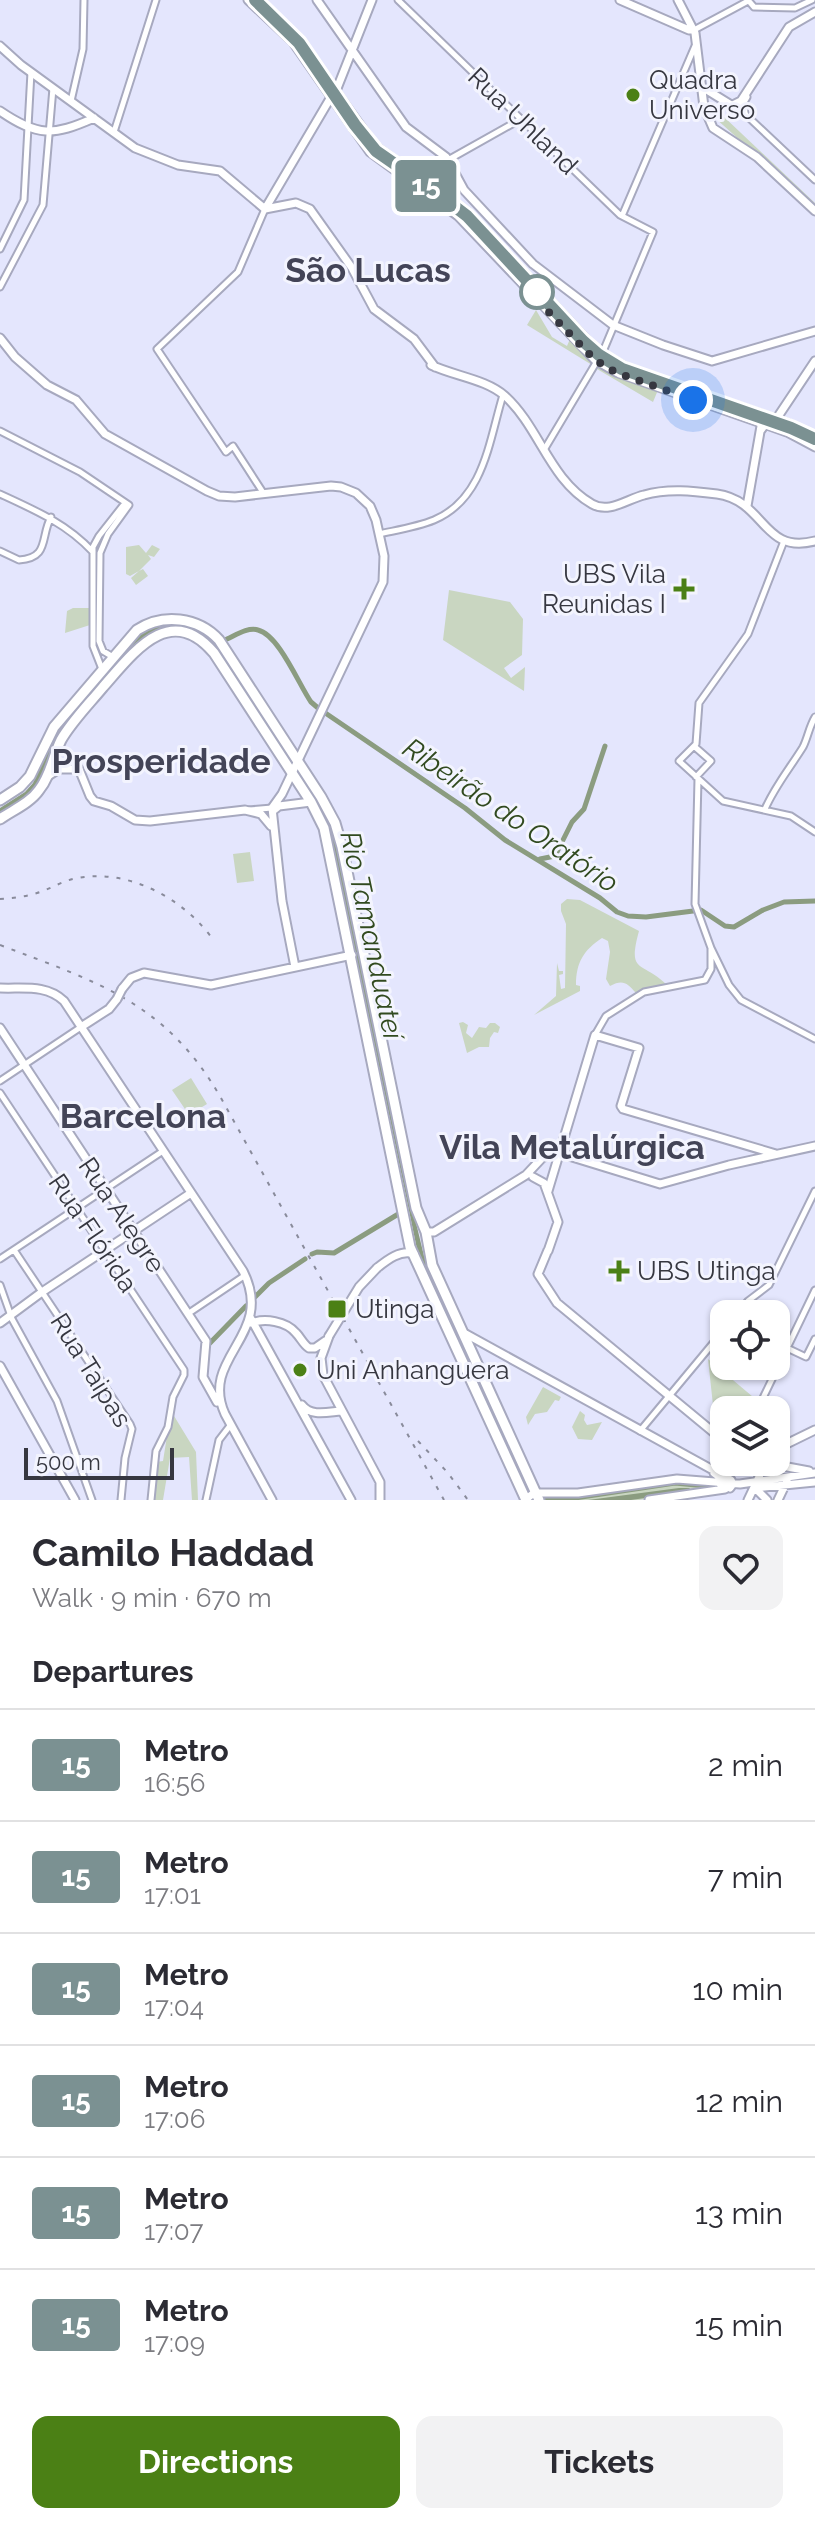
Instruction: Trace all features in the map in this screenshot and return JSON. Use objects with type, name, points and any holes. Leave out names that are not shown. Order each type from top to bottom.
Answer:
[{"type":"highway","points":[[0,800],[30,776],[50,732],[137,630],[154,622],[176,620],[195,622],[210,630],[315,799],[335,823],[416,1208],[415,1230],[429,1244],[421,1258]]},
{"type":"highway","points":[[0,819],[34,796],[56,766],[67,731],[142,644],[162,633],[181,632],[203,641],[295,766]]},
{"type":"highway","points":[[57,711],[73,704]]},
{"type":"highway","points":[[315,799],[327,837],[421,1258],[531,1497]]},
{"type":"highway","points":[[421,1258],[466,1337],[531,1497]]},
{"type":"main road","points":[[248,0],[303,51],[375,146],[467,212],[610,370]]},
{"type":"main road","points":[[258,0],[297,37],[303,51]]},
{"type":"main road","points":[[317,0],[406,127],[448,160],[464,190],[533,264],[613,325],[708,360],[733,356],[815,331]]},
{"type":"main road","points":[[265,209],[335,92],[372,0]]},
{"type":"main road","points":[[620,0],[694,30]]},
{"type":"main road","points":[[678,0],[694,30],[704,110],[716,131],[757,157],[815,211]]},
{"type":"main road","points":[[731,106],[741,101],[789,27],[815,13]]},
{"type":"main road","points":[[744,113],[743,102],[791,28],[815,13]]},
{"type":"main road","points":[[0,46],[140,151],[169,162],[220,171],[265,209]]},
{"type":"main road","points":[[702,87],[744,113]]},
{"type":"main road","points":[[335,92],[370,152],[458,216],[508,269],[599,355],[661,384]]},
{"type":"main road","points":[[0,111],[28,129],[67,130],[94,118]]},
{"type":"main road","points":[[265,209],[296,203],[310,209],[352,268],[374,309],[412,338],[435,367],[503,394],[534,431],[556,470],[589,502],[609,508],[646,494],[676,491],[731,497],[747,506],[770,532],[784,541],[799,545],[815,541]]},
{"type":"main road","points":[[508,269],[518,266]]},
{"type":"main road","points":[[0,338],[15,357],[47,385],[80,403],[97,427],[113,440],[212,494],[235,497],[331,486],[346,489],[365,499],[370,506],[384,556],[383,582],[274,811],[274,840],[295,967]]},
{"type":"main road","points":[[629,369],[605,360],[610,370],[661,384],[815,437]]},
{"type":"main road","points":[[747,506],[768,422],[815,361]]},
{"type":"main road","points":[[768,422],[815,447]]},
{"type":"main road","points":[[56,766],[79,769],[94,801],[111,806],[135,820],[245,810],[274,811],[315,799]]},
{"type":"main road","points":[[81,1027],[110,1007],[131,978],[144,973],[208,985],[352,955]]},
{"type":"main road","points":[[0,988],[51,991],[64,1001],[245,1275],[252,1324],[302,1406],[318,1413],[339,1411]]},
{"type":"main road","name":"Rua Alegre","points":[[0,1028],[206,1341],[203,1377],[271,1500]]},
{"type":"main road","points":[[548,1191],[595,1035],[639,1048],[621,1106],[624,1110],[770,1154]]},
{"type":"main road","points":[[429,1244],[436,1233],[532,1174],[540,1160],[557,1154],[659,1184],[770,1154],[815,1146]]},
{"type":"main road","points":[[380,1500],[380,1482],[339,1411],[323,1375],[321,1358],[329,1336],[359,1287],[377,1268],[404,1249],[415,1230],[434,1232],[532,1174]]},
{"type":"main road","points":[[532,1174],[542,1181],[548,1191],[558,1222],[540,1279],[557,1303],[710,1430]]},
{"type":"main road","points":[[542,1181],[552,1179]]},
{"type":"main road","points":[[0,1323],[191,1193]]},
{"type":"main road","points":[[394,1257],[408,1252],[421,1258]]},
{"type":"main road","points":[[252,1324],[277,1322],[290,1327],[309,1348],[315,1348],[329,1336]]},
{"type":"main road","points":[[219,1408],[217,1392],[220,1370],[252,1324]]},
{"type":"main road","points":[[252,1324],[221,1374],[220,1403],[271,1500]]},
{"type":"main road","points":[[466,1337],[714,1473],[719,1481]]},
{"type":"main road","points":[[262,1338],[351,1500]]},
{"type":"main road","points":[[0,1366],[62,1476],[72,1500]]},
{"type":"main road","points":[[309,1425],[311,1418],[318,1413]]},
{"type":"main road","points":[[790,1442],[815,1430]]},
{"type":"main road","points":[[640,1431],[729,1485]]},
{"type":"main road","points":[[790,1468],[815,1473]]},
{"type":"main road","points":[[649,1500],[729,1485],[788,1480],[815,1473]]},
{"type":"main road","points":[[748,1500],[758,1476]]},
{"type":"main road","points":[[778,1500],[789,1476]]},
{"type":"main road","points":[[531,1497],[677,1479],[719,1481],[729,1485]]},
{"type":"main road","points":[[788,1480],[815,1482]]},
{"type":"main road","points":[[756,1485],[767,1500]]},
{"type":"street","points":[[71,101],[83,49],[84,0]]},
{"type":"street","points":[[114,132],[156,0]]},
{"type":"street","name":"Rua Uhland","points":[[398,0],[622,216],[653,232],[613,325]]},
{"type":"street","points":[[694,30],[749,0],[754,7],[795,8],[812,0]]},
{"type":"street","points":[[622,216],[696,45]]},
{"type":"street","points":[[0,249],[24,200],[31,72]]},
{"type":"street","points":[[0,287],[43,207],[53,88]]},
{"type":"street","points":[[744,113],[815,180]]},
{"type":"street","points":[[448,160],[521,119]]},
{"type":"street","points":[[264,494],[233,446],[226,452],[157,349],[237,275],[265,209]]},
{"type":"street","points":[[544,450],[613,325]]},
{"type":"street","points":[[379,534],[433,520],[451,511],[469,493],[481,471],[503,394]]},
{"type":"street","points":[[0,431],[83,474],[127,504]]},
{"type":"street","points":[[0,494],[50,519],[94,549]]},
{"type":"street","points":[[108,663],[93,646],[94,549],[127,504]]},
{"type":"street","points":[[108,663],[99,641],[94,549],[127,504]]},
{"type":"street","points":[[0,551],[13,559],[23,560],[37,554],[50,519]]},
{"type":"street","points":[[784,541],[748,634],[699,703],[694,747],[679,761],[723,801],[795,818],[815,832]]},
{"type":"street","points":[[765,809],[803,746],[815,717]]},
{"type":"street","points":[[694,747],[711,761],[697,778],[696,909],[714,958],[742,1001],[815,1039]]},
{"type":"street","points":[[261,811],[274,811]]},
{"type":"street","points":[[595,1035],[604,1018],[645,991],[702,982],[709,975],[714,958]]},
{"type":"street","points":[[0,1081],[81,1027]]},
{"type":"street","name":"Rua Flórida","points":[[0,1093],[185,1373],[174,1392],[168,1427],[156,1451],[151,1500]]},
{"type":"street","points":[[0,1259],[163,1151]]},
{"type":"street","points":[[749,1300],[770,1284],[815,1191]]},
{"type":"street","name":"Rua Taipas","points":[[14,1250],[131,1426],[121,1500]]},
{"type":"street","points":[[189,1313],[245,1275]]},
{"type":"street","points":[[0,1285],[10,1315],[57,1401],[91,1498],[83,1500]]},
{"type":"street","points":[[790,1342],[815,1290]]},
{"type":"street","points":[[790,1349],[806,1357],[815,1339]]},
{"type":"street","points":[[640,1431],[710,1347]]},
{"type":"street","points":[[206,1500],[219,1440],[229,1427]]},
{"type":"shaded area","points":[[704,98],[815,203],[815,211],[742,146],[743,143],[714,117]]},
{"type":"shaded area","points":[[536,310],[552,337],[567,346],[570,339],[593,362],[592,365],[527,325]]},
{"type":"shaded area","points":[[599,365],[658,390],[653,402],[597,369]]},
{"type":"shaded area","points":[[139,545],[146,553],[152,545],[160,549],[154,557],[148,555],[151,559],[130,576],[126,574],[126,547]]},
{"type":"shaded area","points":[[143,569],[148,576],[136,585],[131,578]]},
{"type":"shaded area","points":[[449,590],[510,602],[523,619],[522,655],[504,668],[511,678],[525,667],[524,691],[443,640]]},
{"type":"shaded area","points":[[90,608],[90,625],[65,633],[67,611]]},
{"type":"shaded area","points":[[176,623],[196,628],[213,638],[320,799],[334,829],[404,1173],[424,1256],[535,1500],[529,1500],[418,1254],[330,831],[320,810],[213,646],[203,637],[168,629],[145,636],[63,732],[34,791],[0,815],[0,808],[33,783],[58,729],[136,637],[158,625]]},
{"type":"shaded area","points":[[250,852],[254,881],[237,883],[233,854]]},
{"type":"shaded area","points":[[567,899],[580,900],[639,931],[636,961],[667,985],[636,993],[624,983],[610,986],[606,979],[610,952],[608,941],[602,938],[590,947],[579,963],[576,985],[580,986],[580,991],[534,1015],[556,996],[557,963],[559,971],[563,971],[559,975],[561,989],[565,988],[566,924],[561,904]]},
{"type":"shaded area","points":[[459,1023],[468,1025],[466,1033],[472,1038],[479,1027],[486,1028],[490,1023],[495,1023],[500,1027],[498,1033],[494,1032],[490,1038],[489,1047],[479,1047],[467,1053]]},
{"type":"shaded area","points":[[191,1078],[207,1104],[189,1115],[172,1090]]},
{"type":"shaded area","points":[[710,1380],[733,1380],[752,1396],[712,1396]]},
{"type":"shaded area","points":[[543,1387],[561,1397],[547,1412],[535,1414],[528,1425],[526,1417]]},
{"type":"shaded area","points":[[171,1411],[196,1452],[198,1500],[192,1500],[189,1457],[170,1458],[163,1500],[152,1500],[156,1462],[163,1461]]},
{"type":"shaded area","points":[[580,1411],[585,1415],[587,1425],[602,1422],[592,1440],[578,1439],[572,1427]]},
{"type":"shaded area","points":[[678,1484],[716,1489],[639,1500],[567,1500]]},
{"type":"shaded area","points":[[690,1488],[687,1492],[631,1500],[588,1500]]},
{"type":"waterway","points":[[98,543],[113,522]]},
{"type":"waterway","points":[[96,557],[96,600]]},
{"type":"waterway","name":"Ribeirão do Oratório","points":[[227,639],[250,630],[266,634],[281,650],[311,702],[318,708],[465,808],[505,840],[600,898],[617,912],[646,917],[701,910],[725,926],[734,927],[784,902],[815,901]]},
{"type":"waterway","points":[[540,859],[555,856],[572,822],[584,809],[605,746]]},
{"type":"waterway","points":[[312,1254],[334,1253],[400,1213]]},
{"type":"waterway","points":[[255,1297],[269,1283],[305,1259]]},
{"type":"waterway","points":[[210,1343],[246,1306]]},
{"type":"waterway","points":[[543,1498],[575,1498],[675,1483],[717,1487]]},
{"type":"railway","points":[[253,0],[297,45],[375,152],[466,217],[588,351],[621,370],[791,429],[815,443]]},
{"type":"railway","points":[[0,899],[32,894],[78,878],[117,878],[155,890],[172,900],[188,912],[214,941]]},
{"type":"railway","points":[[0,945],[68,971],[126,999],[177,1039],[200,1065],[444,1500]]},
{"type":"railway","points":[[418,1441],[468,1500]]},
{"type":"metro line","name":"15","points":[[255,0],[299,43],[376,151],[467,216],[599,355],[622,369],[815,439]]},
{"type":"place","name":"Quadra Universo","points":[[633,95]]},
{"type":"place","name":"UBS Vila Reunidas I","points":[[684,589]]},
{"type":"place","name":"UBS Utinga","points":[[619,1271]]},
{"type":"place","name":"Utinga","points":[[337,1309]]},
{"type":"place","name":"Uni Anhanguera","points":[[300,1370]]},
{"type":"district","name":"São Lucas","points":[[368,270]]},
{"type":"district","name":"Prosperidade","points":[[161,761]]},
{"type":"district","name":"Barcelona","points":[[143,1116]]},
{"type":"district","name":"Vila Metalúrgica","points":[[572,1147]]},
{"type":"route","points":[[537,292],[533,296],[595,360],[615,372],[693,400]]},
{"type":"water label","name":"Rio Tamanduateí","points":[[372,935]]}]
